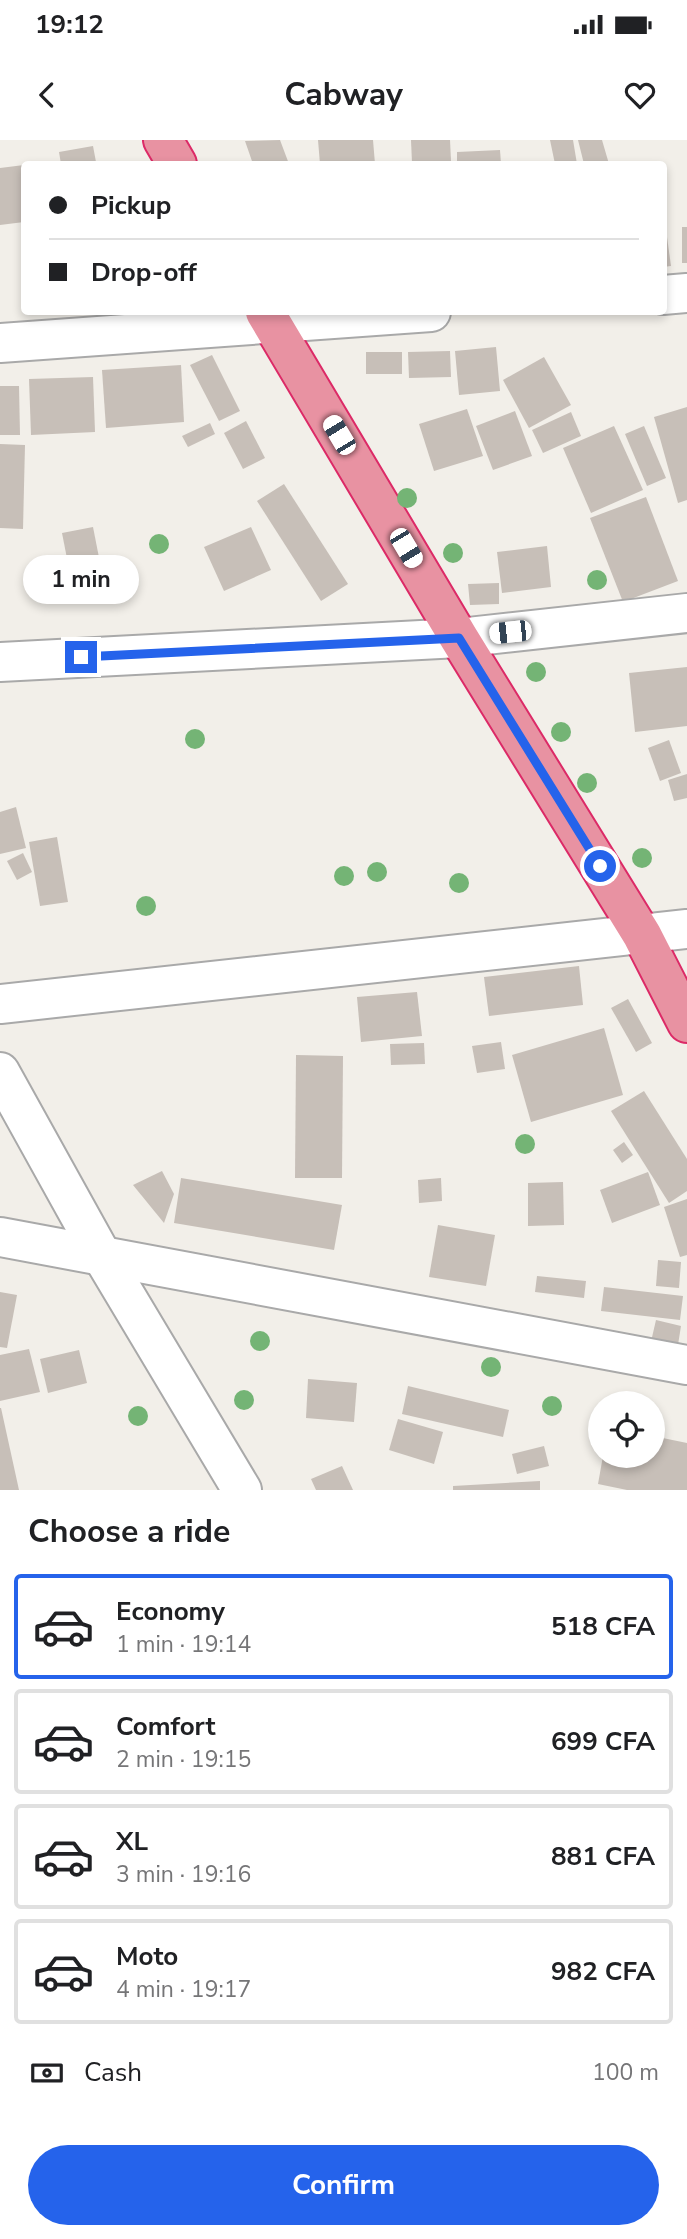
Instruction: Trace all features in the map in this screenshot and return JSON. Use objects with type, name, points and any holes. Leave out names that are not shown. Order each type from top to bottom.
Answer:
[{"type":"highway","points":[[163,140],[175,161]]},
{"type":"highway","points":[[268,317],[459,638],[642,935],[687,1023]]},
{"type":"street","points":[[667,295],[687,293]]},
{"type":"street","points":[[0,343],[268,317],[333,315]]},
{"type":"street","points":[[0,662],[459,638],[687,613]]},
{"type":"street","points":[[0,1004],[687,929]]},
{"type":"street","points":[[0,1072],[103,1255],[242,1490]]},
{"type":"street","points":[[0,1237],[687,1365]]},
{"type":"building","points":[[280,140],[288,161],[252,161],[245,141]]},
{"type":"building","points":[[318,140],[373,140],[375,161],[320,161]]},
{"type":"building","points":[[411,140],[450,140],[451,161],[412,161]]},
{"type":"building","points":[[550,140],[573,140],[576,161],[554,161]]},
{"type":"building","points":[[578,140],[602,140],[608,161],[583,161]]},
{"type":"building","points":[[93,146],[96,161],[60,161],[59,152]]},
{"type":"building","points":[[500,150],[501,161],[457,161],[457,152]]},
{"type":"building","points":[[21,165],[21,222],[0,225],[0,168]]},
{"type":"building","points":[[682,227],[687,227],[687,263],[682,263]]},
{"type":"building","points":[[667,237],[671,266],[667,266]]},
{"type":"building","points":[[496,347],[500,391],[459,395],[455,351]]},
{"type":"building","points":[[450,351],[451,377],[409,378],[408,352]]},
{"type":"building","points":[[366,352],[402,352],[402,374],[366,374]]},
{"type":"building","points":[[212,355],[240,411],[219,421],[190,365]]},
{"type":"building","points":[[544,357],[571,405],[529,428],[503,380]]},
{"type":"building","points":[[181,365],[184,422],[106,428],[102,370]]},
{"type":"building","points":[[93,377],[95,432],[31,435],[29,379]]},
{"type":"building","points":[[0,386],[19,386],[20,435],[0,435]]},
{"type":"building","points":[[687,407],[687,500],[678,503],[654,417]]},
{"type":"building","points":[[467,409],[483,456],[434,471],[419,424]]},
{"type":"building","points":[[515,411],[532,456],[493,470],[476,426]]},
{"type":"building","points":[[571,412],[581,436],[543,453],[532,430]]},
{"type":"building","points":[[246,421],[265,458],[243,469],[224,433]]},
{"type":"building","points":[[210,423],[215,434],[188,447],[182,436]]},
{"type":"building","points":[[614,426],[643,490],[591,513],[563,448]]},
{"type":"building","points":[[644,426],[666,478],[647,486],[625,434]]},
{"type":"building","points":[[0,444],[25,445],[23,529],[0,528]]},
{"type":"building","points":[[284,484],[348,584],[321,601],[257,501]]},
{"type":"building","points":[[646,497],[678,581],[623,602],[590,518]]},
{"type":"building","points":[[93,527],[104,583],[73,589],[62,533]]},
{"type":"building","points":[[251,527],[271,570],[224,591],[204,547]]},
{"type":"building","points":[[547,546],[551,587],[502,593],[497,552]]},
{"type":"building","points":[[499,583],[499,604],[470,605],[468,584]]},
{"type":"building","points":[[687,667],[687,726],[635,732],[629,673]]},
{"type":"building","points":[[669,740],[681,773],[660,781],[648,748]]},
{"type":"building","points":[[687,774],[687,798],[674,801],[668,780]]},
{"type":"building","points":[[16,807],[26,848],[0,854],[0,812]]},
{"type":"building","points":[[57,837],[68,902],[40,906],[29,842]]},
{"type":"building","points":[[23,853],[32,872],[17,880],[7,861]]},
{"type":"building","points":[[579,966],[583,1005],[489,1016],[484,977]]},
{"type":"building","points":[[417,992],[422,1036],[361,1042],[357,997]]},
{"type":"building","points":[[628,999],[652,1043],[636,1052],[611,1008]]},
{"type":"building","points":[[604,1028],[623,1095],[531,1122],[512,1055]]},
{"type":"building","points":[[501,1042],[505,1069],[477,1073],[472,1046]]},
{"type":"building","points":[[424,1043],[425,1064],[391,1065],[390,1044]]},
{"type":"building","points":[[296,1055],[343,1056],[342,1178],[295,1178]]},
{"type":"building","points":[[644,1091],[687,1159],[687,1191],[669,1203],[611,1111]]},
{"type":"building","points":[[624,1142],[633,1155],[622,1163],[613,1150]]},
{"type":"building","points":[[162,1171],[174,1194],[164,1223],[133,1185]]},
{"type":"building","points":[[648,1172],[660,1205],[612,1223],[600,1190]]},
{"type":"building","points":[[181,1178],[342,1205],[334,1250],[174,1223]]},
{"type":"building","points":[[441,1178],[442,1201],[419,1203],[418,1180]]},
{"type":"building","points":[[563,1182],[564,1225],[528,1226],[528,1183]]},
{"type":"building","points":[[687,1199],[687,1255],[680,1257],[664,1207]]},
{"type":"building","points":[[438,1225],[495,1235],[486,1286],[429,1277]]},
{"type":"building","points":[[658,1260],[681,1262],[679,1288],[656,1286]]},
{"type":"building","points":[[537,1276],[586,1281],[584,1298],[535,1292]]},
{"type":"building","points":[[604,1287],[683,1296],[680,1320],[601,1311]]},
{"type":"building","points":[[0,1292],[17,1295],[7,1348],[0,1347]]},
{"type":"building","points":[[656,1320],[681,1326],[677,1351],[650,1346]]},
{"type":"building","points":[[29,1349],[40,1392],[0,1401],[0,1355]]},
{"type":"building","points":[[79,1350],[87,1383],[48,1393],[40,1359]]},
{"type":"building","points":[[308,1379],[357,1383],[354,1422],[306,1418]]},
{"type":"building","points":[[408,1386],[509,1410],[503,1437],[402,1414]]},
{"type":"building","points":[[1,1408],[19,1490],[0,1490]]},
{"type":"building","points":[[398,1419],[443,1432],[434,1464],[389,1450]]},
{"type":"building","points":[[665,1438],[687,1443],[687,1490],[627,1490],[598,1484],[601,1468],[665,1468]]},
{"type":"building","points":[[544,1446],[549,1466],[517,1474],[512,1454]]},
{"type":"building","points":[[342,1466],[353,1490],[316,1490],[311,1479]]},
{"type":"building","points":[[540,1481],[540,1490],[453,1490],[453,1486]]},
{"type":"route","points":[[81,657],[459,638],[600,866]]}]
